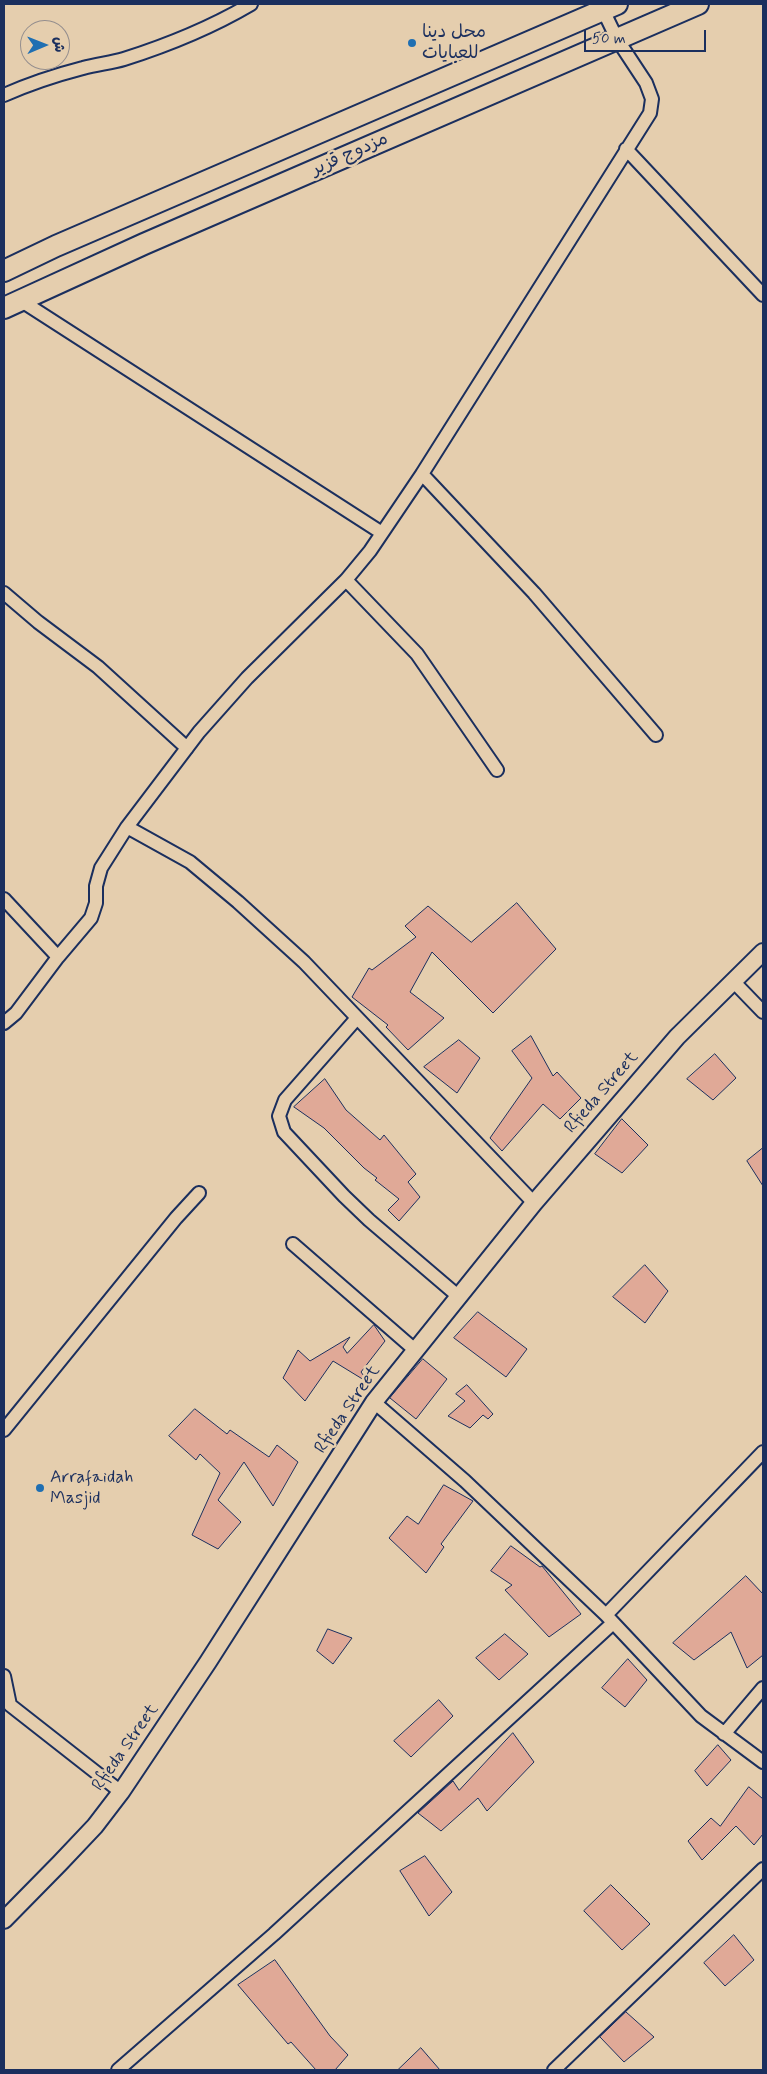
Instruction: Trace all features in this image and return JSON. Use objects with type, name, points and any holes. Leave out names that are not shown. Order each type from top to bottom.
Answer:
[{"type":"main road","name":"مزدوج قزير","points":[[12,304],[698,4]]},
{"type":"main road","name":"مزدوج قزير","points":[[4,271],[66,242],[610,7]]},
{"type":"street","points":[[4,95],[85,67],[125,58],[173,41],[227,18],[251,4]]},
{"type":"street","points":[[4,1023],[16,1013],[58,957],[91,918],[96,903],[96,886],[100,868],[186,748],[247,678],[346,580],[370,551],[422,474],[650,113],[652,99],[646,83],[617,39],[610,7]]},
{"type":"street","points":[[626,149],[763,295]]},
{"type":"street","points":[[12,304],[382,532]]},
{"type":"street","points":[[422,474],[534,593],[656,735]]},
{"type":"street","points":[[346,580],[417,654],[497,770]]},
{"type":"street","points":[[4,593],[38,622],[98,667],[186,748]]},
{"type":"street","points":[[128,827],[190,862],[238,902],[304,962],[534,1203]]},
{"type":"street","points":[[4,899],[58,957]]},
{"type":"street","name":"Rfieda Street","points":[[4,1920],[95,1826],[121,1792],[208,1662],[374,1402],[534,1203],[677,1037],[763,952]]},
{"type":"street","points":[[733,982],[763,1012]]},
{"type":"street","points":[[357,1018],[285,1100],[279,1116],[284,1132],[369,1220],[458,1296]]},
{"type":"street","points":[[4,1430],[176,1218],[199,1193]]},
{"type":"street","points":[[293,1244],[415,1350]]},
{"type":"street","points":[[374,1402],[465,1481],[610,1619],[701,1716],[763,1762]]},
{"type":"street","points":[[118,2070],[274,1934],[610,1619],[763,1452]]},
{"type":"street","points":[[4,1676],[7,1704],[121,1792]]},
{"type":"street","points":[[724,1734],[763,1688]]},
{"type":"street","points":[[554,2070],[763,1869]]},
{"type":"building","points":[[517,903],[556,949],[493,1013],[432,952],[410,992],[444,1018],[408,1050],[386,1027],[388,1025],[352,997],[369,968],[372,970],[416,937],[405,926],[428,906],[471,942]]},
{"type":"building","points":[[531,1036],[553,1076],[557,1072],[581,1098],[560,1119],[543,1104],[502,1151],[490,1138],[532,1078],[512,1051]]},
{"type":"building","points":[[459,1040],[480,1058],[457,1093],[424,1067]]},
{"type":"building","points":[[715,1054],[736,1078],[713,1100],[687,1079]]},
{"type":"building","points":[[325,1079],[346,1110],[380,1140],[384,1135],[416,1174],[408,1182],[420,1197],[399,1221],[388,1210],[399,1199],[375,1180],[377,1178],[364,1168],[324,1128],[294,1107]]},
{"type":"building","points":[[622,1119],[648,1145],[622,1173],[595,1154]]},
{"type":"building","points":[[763,1148],[763,1186],[747,1161]]},
{"type":"building","points":[[645,1265],[668,1291],[645,1323],[613,1297]]},
{"type":"building","points":[[478,1312],[527,1349],[506,1377],[454,1338]]},
{"type":"building","points":[[374,1325],[385,1341],[361,1372],[369,1383],[333,1361],[305,1401],[283,1378],[298,1350],[310,1361],[350,1337],[343,1347],[347,1353]]},
{"type":"building","points":[[423,1359],[447,1379],[416,1419],[390,1398]]},
{"type":"building","points":[[467,1385],[493,1414],[488,1419],[483,1415],[470,1428],[448,1416],[465,1401],[456,1394]]},
{"type":"building","points":[[195,1409],[227,1434],[230,1430],[269,1457],[277,1445],[298,1462],[273,1506],[244,1462],[218,1500],[241,1522],[218,1549],[192,1535],[220,1473],[200,1454],[196,1460],[169,1436]]},
{"type":"building","points":[[444,1485],[473,1501],[441,1544],[444,1547],[426,1573],[389,1538],[407,1516],[418,1524]]},
{"type":"building","points":[[511,1546],[540,1567],[542,1566],[581,1614],[549,1637],[505,1590],[512,1585],[491,1571]]},
{"type":"building","points":[[746,1576],[763,1594],[763,1655],[747,1668],[731,1632],[694,1660],[673,1643]]},
{"type":"building","points":[[328,1629],[352,1638],[333,1664],[317,1651]]},
{"type":"building","points":[[505,1634],[528,1654],[499,1680],[476,1658]]},
{"type":"building","points":[[628,1659],[647,1680],[625,1707],[602,1688]]},
{"type":"building","points":[[439,1700],[453,1716],[411,1757],[394,1741]]},
{"type":"building","points":[[513,1733],[534,1762],[487,1811],[478,1798],[441,1831],[418,1813],[453,1781],[459,1790]]},
{"type":"building","points":[[718,1745],[731,1760],[707,1786],[695,1771]]},
{"type":"building","points":[[749,1787],[763,1799],[763,1834],[754,1845],[736,1826],[702,1860],[688,1841],[711,1818],[720,1826]]},
{"type":"building","points":[[425,1856],[452,1892],[429,1916],[400,1871]]},
{"type":"building","points":[[611,1885],[650,1924],[622,1950],[584,1911]]},
{"type":"building","points":[[734,1935],[754,1960],[725,1986],[704,1963]]},
{"type":"building","points":[[275,1960],[330,2036],[348,2055],[335,2070],[316,2070],[291,2042],[288,2044],[238,1985]]},
{"type":"building","points":[[626,2012],[654,2037],[624,2062],[600,2037]]},
{"type":"building","points":[[421,2048],[440,2070],[398,2070]]},
{"type":"place","name":"محل دينا للعبايات","points":[[412,43]]},
{"type":"place","name":"Arrafaidah Masjid","points":[[40,1488]]}]
